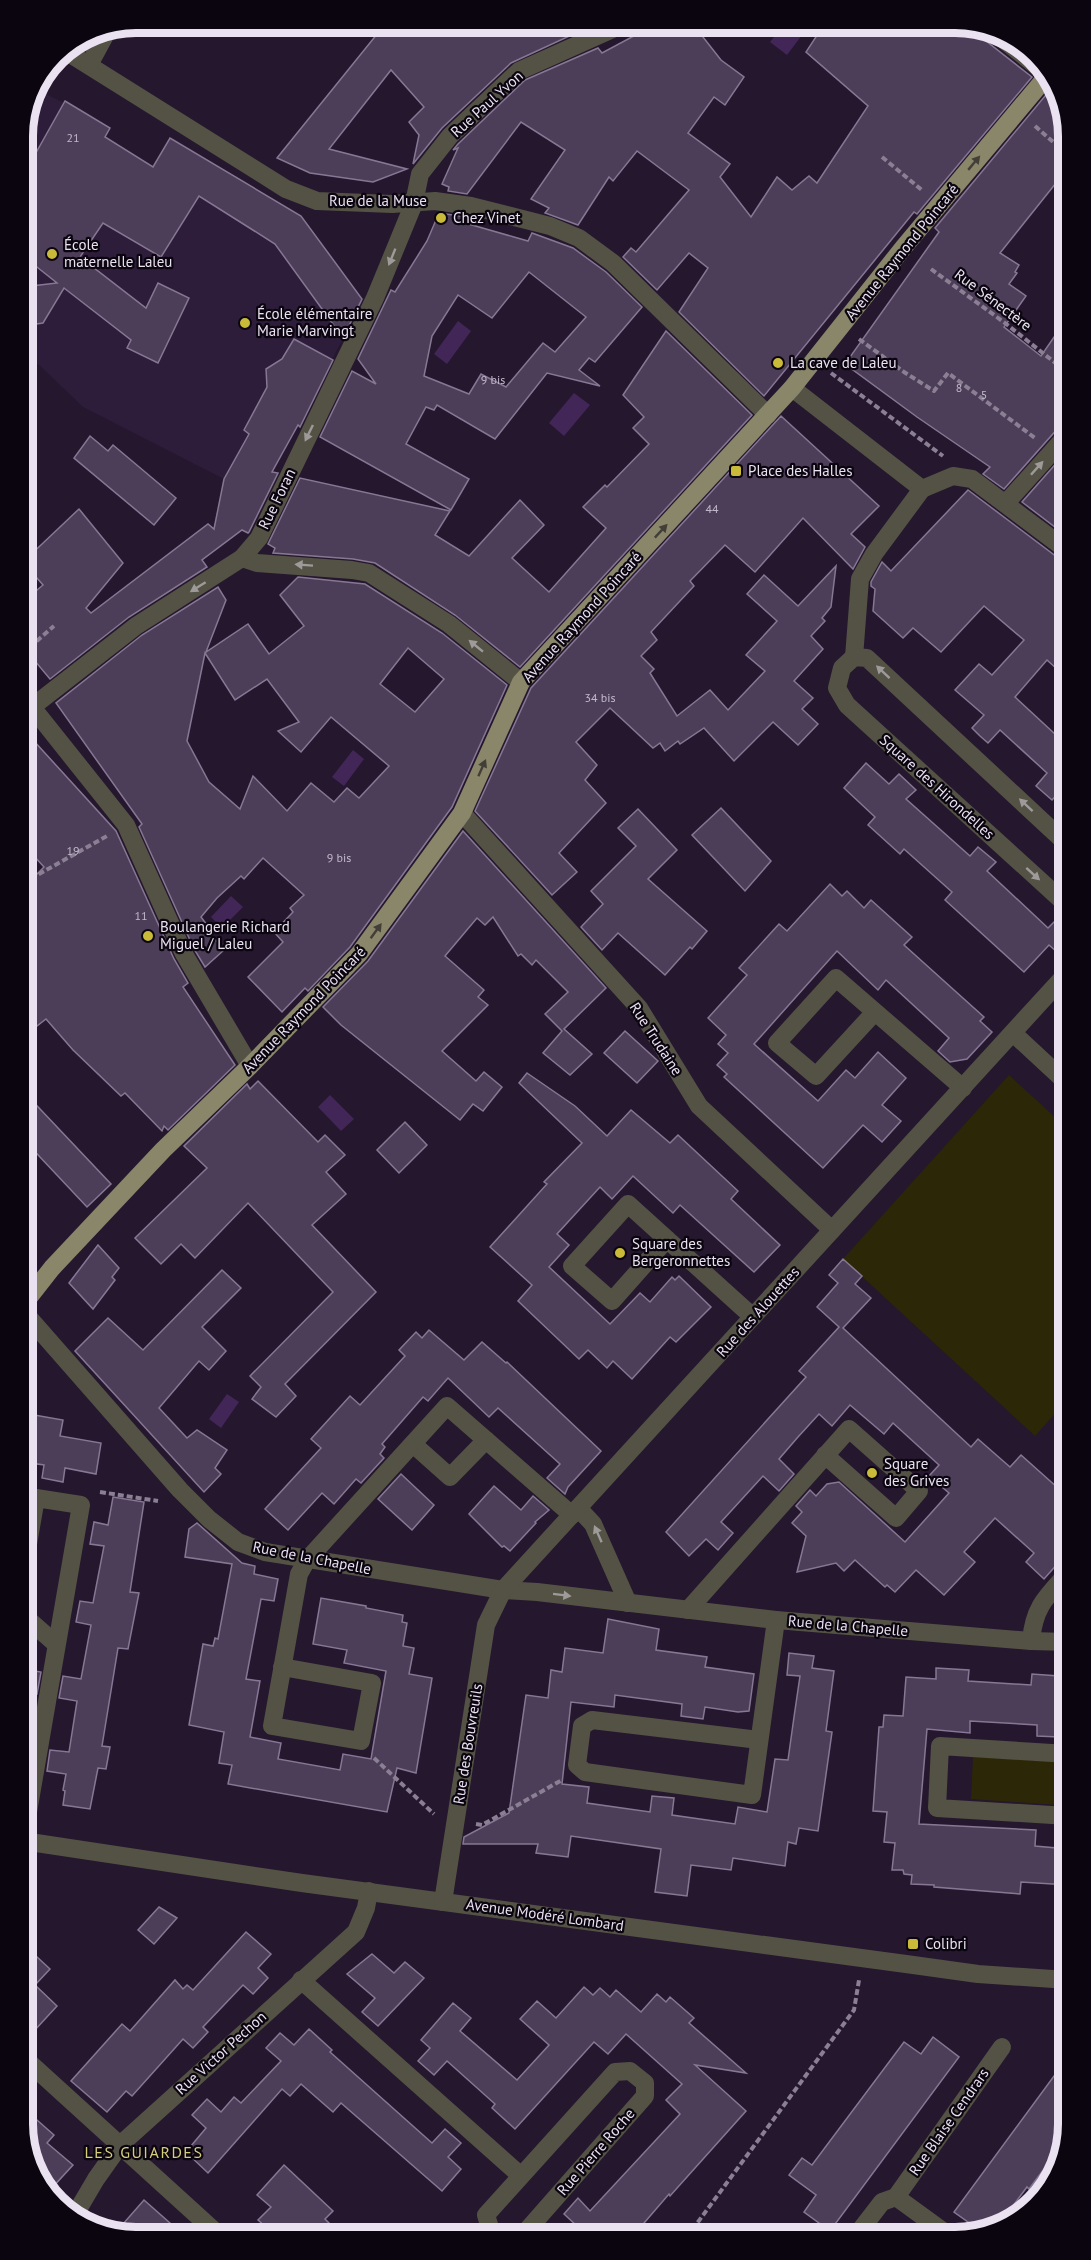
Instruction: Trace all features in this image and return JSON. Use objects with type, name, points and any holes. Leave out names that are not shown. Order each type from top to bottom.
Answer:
[{"type":"main road","name":"Avenue Raymond Poincaré","points":[[33,1292],[52,1268],[164,1150],[359,954],[462,813],[521,682],[792,388],[1041,80]]},
{"type":"street","name":"Rue Paul Yvon","points":[[414,203],[420,174],[450,136],[511,77],[599,33]]},
{"type":"street","points":[[89,65],[104,38]]},
{"type":"street","name":"Rue de la Muse","points":[[72,55],[286,189],[317,201],[357,204],[435,201],[471,206],[550,226],[579,238],[613,263],[768,415]]},
{"type":"street","name":"Rue Foran","points":[[33,701],[136,626],[242,558],[259,538],[375,298],[414,203]]},
{"type":"street","points":[[792,388],[922,489],[953,476],[965,477],[981,484],[1058,543]]},
{"type":"street","points":[[1006,503],[1058,445]]},
{"type":"street","name":"Square des Hirondelles","points":[[922,489],[874,554],[860,579],[854,657],[842,668],[837,688],[847,705],[1058,897]]},
{"type":"street","points":[[242,558],[257,563],[369,573],[449,624],[521,682]]},
{"type":"street","points":[[854,657],[867,658],[1058,835]]},
{"type":"street","points":[[33,712],[126,825],[184,954],[250,1066]]},
{"type":"street","name":"Rue Trudaine","points":[[462,813],[639,1008],[699,1106],[832,1230]]},
{"type":"street","points":[[874,1013],[816,1076],[777,1043],[836,978],[963,1088]]},
{"type":"street","points":[[1058,983],[1013,1033],[1058,1075]]},
{"type":"street","name":"Rue des Alouettes","points":[[503,1590],[1013,1033]]},
{"type":"street","points":[[667,1239],[612,1301],[572,1266],[628,1204],[667,1239],[753,1317]]},
{"type":"street","name":"Rue de la Chapelle","points":[[33,1322],[180,1490],[209,1519],[238,1542],[265,1552],[503,1590],[537,1592],[688,1611],[1058,1642]]},
{"type":"street","points":[[282,1666],[372,1683],[361,1741],[272,1726],[282,1666],[299,1574],[307,1560],[447,1406],[575,1512],[593,1524],[628,1603]]},
{"type":"street","points":[[688,1611],[825,1455],[849,1429],[919,1491],[896,1518],[825,1455]]},
{"type":"street","points":[[413,1444],[450,1477],[486,1440]]},
{"type":"street","points":[[33,1514],[36,1498],[81,1505],[33,1781]]},
{"type":"street","points":[[1031,1641],[1033,1619],[1047,1595],[1058,1583]]},
{"type":"street","name":"Rue des Bouvreuils","points":[[443,1902],[486,1625],[503,1590]]},
{"type":"street","points":[[759,1740],[592,1720],[582,1726],[577,1765],[585,1772],[752,1795],[776,1620]]},
{"type":"street","points":[[33,1624],[56,1644]]},
{"type":"street","points":[[1058,1753],[940,1746],[937,1808],[1058,1815]]},
{"type":"street","name":"Avenue Modéré Lombard","points":[[33,1842],[443,1902],[864,1959],[978,1974],[1058,1979]]},
{"type":"street","name":"Rue Victor Pechon","points":[[78,2209],[120,2145],[356,1932],[366,1908],[369,1891]]},
{"type":"street","points":[[301,1980],[520,2175]]},
{"type":"street","name":"Rue Blaise Cendrars","points":[[863,2227],[882,2202],[896,2197],[1002,2047]]},
{"type":"street","points":[[33,2067],[210,2227]]},
{"type":"street","name":"Rue Pierre Roche","points":[[490,2227],[486,2215],[520,2175],[615,2072],[630,2071],[645,2083],[645,2096],[530,2227]]},
{"type":"street","points":[[896,2197],[936,2227]]},
{"type":"path","points":[[1018,111],[1058,146]]},
{"type":"path","points":[[882,157],[940,205]]},
{"type":"path","name":"Rue Sénectère","points":[[931,269],[1058,365]]},
{"type":"path","points":[[841,327],[934,391],[948,373],[1053,451]]},
{"type":"path","points":[[814,360],[948,460],[965,477]]},
{"type":"path","points":[[33,644],[54,626]]},
{"type":"path","points":[[33,877],[126,825]]},
{"type":"path","points":[[81,1505],[97,1491],[166,1502],[180,1490]]},
{"type":"path","points":[[694,2227],[854,2010],[864,1959]]},
{"type":"shaded area","points":[[777,33],[804,33],[787,55],[770,42]]},
{"type":"shaded area","name":"École élémentaire Marie Marvingt","points":[[43,92],[64,103],[33,158],[36,109]]},
{"type":"shaded area","name":"École élémentaire Marie Marvingt","points":[[171,137],[301,216],[363,301],[259,497],[83,407],[38,364],[33,370],[33,167],[91,203],[125,149],[168,177],[157,160]]},
{"type":"shaded area","points":[[458,321],[471,331],[447,364],[434,354]]},
{"type":"shaded area","points":[[574,393],[590,405],[564,436],[549,423]]},
{"type":"shaded area","points":[[353,750],[364,759],[344,786],[332,777]]},
{"type":"shaded area","points":[[231,896],[243,907],[222,928],[211,917]]},
{"type":"shaded area","points":[[1009,1075],[1058,1120],[1058,1410],[1035,1436],[843,1259]]},
{"type":"shaded area","points":[[330,1095],[354,1119],[341,1131],[318,1107]]},
{"type":"shaded area","points":[[227,1394],[239,1402],[221,1428],[209,1419]]},
{"type":"shaded area","points":[[973,1757],[1058,1762],[1058,1805],[971,1799]]},
{"type":"building","points":[[378,33],[576,33],[511,63],[442,128],[413,164],[419,135],[409,122],[424,107],[391,70],[329,149],[407,169],[373,182],[310,173],[277,158]]},
{"type":"building","points":[[639,33],[700,33],[721,60],[744,77],[725,105],[714,97],[688,133],[730,164],[720,177],[751,217],[777,177],[792,190],[809,176],[817,183],[868,106],[806,52],[818,33],[962,33],[975,35],[980,36],[1032,77],[917,214],[914,212],[764,396],[679,312],[708,268],[689,253],[657,290],[623,257],[631,248],[636,252],[689,190],[637,151],[613,181],[609,177],[578,225],[545,213],[549,208],[531,199],[565,150],[521,122],[467,194],[448,191],[449,187],[442,184],[458,148],[453,150],[525,80],[598,48],[602,53]]},
{"type":"building","points":[[1048,92],[1056,116],[1058,180],[1000,253],[1019,265],[1015,272],[1017,273],[1009,284],[1026,296],[1004,327],[1041,356],[1058,331],[1058,428],[1004,489],[983,474],[990,467],[845,364],[939,232],[935,228]]},
{"type":"building","points":[[65,101],[110,128],[105,137],[153,167],[170,138],[301,216],[362,299],[343,338],[275,244],[199,196],[161,257],[103,223],[80,257],[146,308],[158,283],[189,298],[158,363],[127,348],[131,340],[64,288],[43,323],[33,324],[33,286],[57,283],[33,264],[33,158]]},
{"type":"building","points":[[439,213],[467,217],[465,223],[528,241],[532,233],[573,248],[606,272],[642,307],[595,362],[589,358],[579,370],[600,386],[547,373],[495,439],[437,405],[434,410],[426,407],[406,444],[469,479],[451,510],[320,437],[352,371],[376,384],[358,359],[391,290],[395,292],[427,241]],"holes":[[[529,272],[586,317],[555,352],[543,343],[506,387],[481,374],[469,394],[424,376],[432,336],[458,295],[492,318]]]},
{"type":"building","points":[[666,331],[752,415],[520,667],[455,615],[375,563],[353,559],[273,553],[275,548],[268,544],[300,478],[450,511],[435,535],[469,556],[520,500],[544,525],[512,558],[549,592],[606,528],[583,507],[605,485],[607,487],[649,444],[633,428],[644,417],[623,395]]},
{"type":"building","points":[[294,339],[333,360],[300,427],[298,425],[272,472],[278,473],[249,532],[242,530],[202,560],[207,567],[129,617],[50,679],[35,661],[33,663],[33,594],[43,585],[33,574],[33,553],[79,509],[123,563],[86,608],[91,613],[208,524],[214,529],[224,479],[249,434],[244,430],[267,387],[266,369],[282,359]]},
{"type":"building","points":[[781,416],[879,506],[851,534],[865,547],[853,569],[803,518],[755,572],[725,545],[690,581],[694,586],[651,632],[657,640],[641,656],[654,669],[650,673],[677,716],[710,690],[728,710],[765,671],[746,655],[777,621],[747,594],[764,575],[798,606],[836,566],[831,607],[822,618],[825,621],[811,636],[823,649],[794,681],[813,698],[802,709],[818,724],[798,745],[773,722],[734,761],[704,728],[680,744],[678,741],[665,751],[660,743],[653,748],[610,708],[576,742],[597,765],[585,780],[606,803],[559,853],[577,872],[552,895],[475,811],[531,688]]},
{"type":"building","points":[[90,436],[108,451],[113,445],[176,498],[154,525],[74,458]]},
{"type":"building","points":[[1058,461],[1058,529],[1022,502]]},
{"type":"building","points":[[968,490],[1058,558],[1058,670],[1047,660],[1015,697],[1056,735],[1058,733],[1058,793],[1052,800],[1036,786],[1047,773],[1000,730],[988,743],[980,736],[972,728],[984,715],[955,690],[979,664],[992,675],[1024,640],[984,606],[941,652],[913,628],[903,638],[873,611],[875,589],[871,586],[871,582],[882,562],[891,571]]},
{"type":"building","points":[[298,577],[365,584],[442,633],[507,685],[452,807],[350,947],[308,991],[305,988],[282,1012],[248,977],[283,942],[274,932],[293,912],[290,908],[304,895],[263,858],[244,879],[241,876],[217,898],[201,917],[207,925],[205,927],[224,950],[205,967],[194,949],[139,827],[142,824],[56,703],[142,635],[218,587],[226,600],[206,652],[248,624],[269,654],[304,626],[280,595]],"holes":[[[408,648],[444,679],[415,712],[380,684]],[[205,653],[235,700],[267,679],[299,722],[278,731],[301,752],[331,717],[389,766],[359,798],[347,788],[334,802],[311,783],[287,811],[253,776],[240,809],[209,782],[187,741]]]},
{"type":"building","points":[[33,740],[116,831],[174,959],[188,983],[183,987],[235,1065],[168,1130],[164,1126],[162,1131],[125,1093],[121,1096],[73,1050],[46,1019],[33,1029],[33,878],[44,867],[33,855]]},
{"type":"building","points":[[866,763],[889,784],[899,774],[916,790],[906,799],[970,856],[978,847],[996,862],[987,871],[1048,928],[1058,918],[1058,951],[1049,945],[1024,972],[945,900],[952,892],[904,849],[900,854],[868,825],[875,817],[844,788]]},
{"type":"building","points":[[721,808],[771,861],[745,891],[692,835]]},
{"type":"building","points":[[638,809],[677,850],[648,879],[707,931],[665,975],[618,933],[602,950],[581,927],[603,904],[591,891],[636,846],[618,828]]},
{"type":"building","points":[[463,831],[606,988],[564,1029],[592,1054],[570,1075],[543,1053],[562,1031],[545,1014],[568,992],[536,960],[532,965],[521,954],[518,956],[493,917],[485,925],[477,918],[445,956],[484,990],[478,997],[488,1005],[442,1051],[476,1081],[484,1072],[502,1087],[483,1111],[473,1104],[460,1120],[341,1025],[323,1007],[368,961]]},
{"type":"building","points":[[830,884],[842,896],[847,891],[864,908],[871,900],[912,937],[904,945],[984,1017],[980,1021],[992,1032],[967,1059],[950,1062],[938,1051],[949,1038],[886,980],[878,990],[837,951],[754,1044],[818,1101],[846,1070],[855,1078],[878,1052],[906,1078],[882,1105],[901,1121],[882,1142],[863,1125],[823,1168],[724,1077],[727,1074],[717,1065],[728,1053],[718,1044],[726,1035],[708,1018],[747,975],[739,968],[779,924],[787,931]]},
{"type":"building","points":[[625,1031],[658,1061],[637,1083],[604,1053]]},
{"type":"building","points":[[527,1073],[575,1106],[607,1136],[631,1110],[670,1143],[678,1135],[738,1191],[731,1199],[780,1245],[754,1272],[680,1205],[673,1213],[633,1176],[612,1199],[600,1187],[557,1234],[569,1245],[549,1267],[610,1324],[640,1293],[650,1302],[672,1277],[675,1280],[679,1276],[711,1307],[676,1342],[670,1337],[632,1379],[613,1361],[607,1368],[588,1350],[579,1359],[518,1301],[532,1285],[490,1247],[547,1184],[544,1182],[582,1143],[519,1083]]},
{"type":"building","points":[[258,1081],[318,1142],[325,1135],[345,1155],[326,1172],[346,1194],[312,1225],[376,1292],[285,1384],[296,1396],[276,1417],[252,1399],[261,1387],[250,1376],[333,1292],[248,1203],[195,1258],[181,1244],[161,1264],[135,1238],[207,1168],[184,1146],[247,1084],[250,1089]]},
{"type":"building","points":[[33,1102],[111,1184],[87,1207],[33,1150]]},
{"type":"building","points":[[405,1122],[427,1145],[399,1173],[377,1150]]},
{"type":"building","points":[[98,1245],[119,1268],[112,1277],[115,1280],[93,1309],[69,1283]]},
{"type":"building","points":[[843,1259],[862,1276],[855,1284],[871,1298],[843,1328],[971,1447],[978,1439],[1010,1467],[1021,1455],[1058,1488],[1058,1563],[1044,1579],[1026,1562],[1034,1553],[995,1518],[964,1552],[975,1562],[944,1595],[916,1570],[895,1592],[887,1585],[885,1587],[855,1560],[844,1571],[836,1563],[797,1572],[806,1536],[792,1523],[802,1512],[796,1506],[810,1490],[816,1496],[827,1484],[839,1482],[905,1542],[949,1493],[929,1476],[939,1465],[893,1423],[884,1434],[850,1405],[832,1426],[819,1414],[798,1437],[779,1459],[794,1474],[779,1491],[763,1476],[721,1522],[733,1533],[718,1550],[706,1539],[689,1556],[666,1532],[806,1377],[799,1371],[839,1327],[817,1307],[838,1283],[829,1275]]},
{"type":"building","points":[[222,1270],[241,1288],[202,1327],[226,1351],[209,1370],[199,1361],[159,1408],[187,1438],[197,1430],[227,1450],[215,1468],[221,1474],[204,1492],[75,1351],[108,1318],[143,1350]]},
{"type":"building","points":[[429,1330],[464,1360],[482,1342],[507,1362],[601,1451],[568,1487],[565,1494],[547,1478],[560,1464],[498,1408],[489,1417],[448,1378],[428,1401],[423,1397],[382,1444],[385,1447],[380,1454],[384,1458],[361,1483],[356,1479],[334,1504],[322,1493],[288,1530],[265,1509],[321,1448],[311,1439],[350,1396],[360,1405],[405,1356],[399,1350],[416,1332],[422,1338]]},
{"type":"building","points":[[33,1415],[63,1420],[60,1436],[101,1443],[96,1474],[65,1468],[63,1482],[42,1478],[44,1465],[33,1463]]},
{"type":"building","points":[[401,1474],[434,1505],[412,1530],[378,1499]]},
{"type":"building","points":[[494,1486],[521,1510],[533,1496],[549,1510],[535,1522],[510,1551],[502,1547],[469,1514]]},
{"type":"building","points":[[113,1497],[144,1502],[130,1592],[139,1593],[128,1649],[118,1648],[102,1746],[110,1747],[106,1769],[98,1768],[90,1809],[63,1805],[66,1774],[47,1771],[50,1750],[69,1752],[77,1701],[59,1698],[63,1676],[81,1679],[91,1625],[76,1622],[80,1601],[93,1603],[104,1546],[90,1544],[94,1522],[108,1525]]},
{"type":"building","points":[[197,1523],[242,1563],[255,1566],[254,1574],[278,1579],[274,1601],[261,1599],[246,1679],[260,1681],[250,1737],[281,1743],[278,1759],[340,1770],[343,1754],[371,1759],[386,1671],[344,1663],[347,1650],[313,1644],[321,1598],[403,1615],[402,1622],[407,1623],[403,1646],[414,1648],[409,1674],[432,1678],[416,1773],[397,1768],[387,1812],[228,1784],[232,1765],[219,1763],[224,1732],[189,1725],[203,1644],[213,1646],[215,1638],[218,1639],[232,1564],[185,1557],[189,1529]]},
{"type":"building","points":[[608,1619],[659,1629],[656,1650],[707,1657],[705,1667],[754,1674],[749,1711],[738,1712],[705,1707],[703,1719],[681,1716],[682,1704],[615,1695],[614,1707],[571,1702],[562,1784],[589,1787],[587,1803],[650,1812],[652,1796],[674,1798],[672,1815],[735,1824],[738,1807],[767,1812],[775,1759],[788,1760],[800,1676],[787,1675],[789,1653],[814,1656],[812,1668],[834,1671],[826,1731],[832,1732],[818,1831],[799,1828],[796,1844],[788,1842],[785,1866],[733,1858],[731,1870],[691,1865],[687,1896],[655,1892],[661,1849],[571,1836],[568,1857],[536,1853],[538,1844],[463,1844],[464,1837],[509,1813],[526,1695],[548,1698],[551,1670],[562,1672],[565,1648],[603,1653]]},
{"type":"building","points":[[936,1668],[969,1670],[968,1681],[1031,1685],[1032,1674],[1058,1676],[1058,1737],[1037,1736],[1037,1725],[970,1721],[970,1733],[927,1729],[919,1824],[1036,1830],[1035,1846],[1058,1848],[1058,1884],[1021,1882],[1020,1894],[934,1887],[934,1885],[911,1884],[912,1875],[904,1874],[903,1870],[892,1870],[895,1843],[884,1842],[887,1812],[873,1811],[879,1727],[883,1727],[884,1715],[903,1716],[906,1677],[936,1679]]},
{"type":"building","points":[[33,1671],[41,1672],[37,1694],[33,1693]]},
{"type":"building","points":[[159,1907],[177,1918],[154,1944],[138,1930]]},
{"type":"building","points":[[246,1932],[271,1954],[258,1968],[268,1978],[253,1994],[243,1985],[203,2027],[208,2032],[193,2048],[183,2039],[132,2096],[126,2091],[107,2112],[71,2081],[122,2024],[130,2031],[175,1980],[183,1989],[187,1985],[193,1990]]},
{"type":"building","points":[[33,1953],[50,1969],[35,1985],[57,2006],[35,2030],[33,2028]]},
{"type":"building","points":[[372,1954],[394,1973],[405,1962],[424,1978],[378,2026],[362,2012],[375,1998],[347,1974]]},
{"type":"building","points":[[584,1987],[593,1995],[600,1988],[610,1997],[616,1990],[641,2012],[657,1994],[666,2002],[670,1997],[694,2018],[689,2023],[746,2073],[695,2065],[746,2111],[641,2227],[578,2227],[564,2214],[578,2198],[590,2211],[680,2114],[666,2100],[682,2084],[626,2034],[608,2054],[594,2042],[515,2129],[492,2108],[495,2104],[447,2061],[434,2075],[418,2061],[430,2048],[421,2040],[453,2003],[471,2018],[460,2031],[517,2080],[549,2045],[520,2019],[537,2001],[556,2018]]},
{"type":"building","points":[[309,2029],[332,2050],[330,2052],[432,2143],[445,2129],[461,2143],[448,2157],[461,2169],[442,2191],[341,2103],[333,2112],[301,2084],[290,2096],[282,2089],[208,2173],[186,2152],[206,2128],[192,2115],[207,2099],[221,2112],[234,2097],[241,2103],[281,2061],[266,2048],[280,2033],[294,2045]]},
{"type":"building","points":[[933,2037],[959,2057],[833,2227],[825,2227],[804,2212],[816,2195],[789,2175],[802,2158],[812,2165],[904,2042],[921,2054]]},
{"type":"building","points":[[1058,2071],[1058,2124],[1053,2157],[1007,2213],[973,2225],[954,2212]]},
{"type":"building","points":[[37,2120],[54,2135],[47,2143],[73,2165],[53,2186],[41,2164],[35,2144],[33,2125]]},
{"type":"building","points":[[284,2165],[333,2211],[325,2219],[331,2225],[329,2227],[266,2227],[258,2220],[271,2207],[257,2195]]},
{"type":"building","points":[[144,2200],[170,2223],[166,2227],[121,2226]]},
{"type":"place","name":"Chez Vinet","points":[[441,218]]},
{"type":"place","name":"École maternelle Laleu","points":[[52,254]]},
{"type":"place","name":"École élémentaire Marie Marvingt","points":[[245,323]]},
{"type":"place","name":"La cave de Laleu","points":[[778,363]]},
{"type":"place","name":"Place des Halles","points":[[736,471]]},
{"type":"place","name":"Boulangerie Richard Miguel / Laleu","points":[[148,936]]},
{"type":"place","name":"Square des Bergeronnettes","points":[[620,1253]]},
{"type":"place","name":"Square des Grives","points":[[872,1473]]},
{"type":"place","name":"Colibri","points":[[913,1944]]},
{"type":"district","name":"LES GUIARDES","points":[[144,2152]]}]
